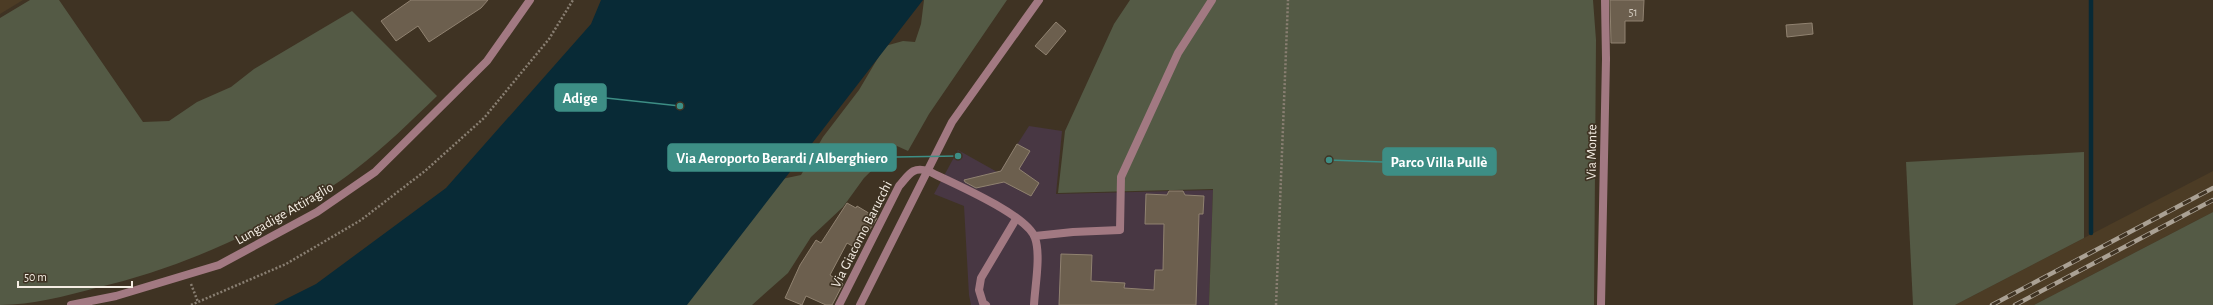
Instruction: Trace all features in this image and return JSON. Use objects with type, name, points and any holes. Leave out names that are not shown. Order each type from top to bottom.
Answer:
[{"type":"street","name":"Lungadige Attiraglio","points":[[71,305],[116,296],[219,265],[281,233],[317,212],[374,172],[487,61],[530,0]]},
{"type":"street","points":[[860,305],[952,122],[1039,0]]},
{"type":"street","points":[[1035,236],[1073,232],[1120,230],[1120,177],[1178,52],[1212,0]]},
{"type":"street","name":"Via Monte","points":[[1600,305],[1606,59],[1605,0]]},
{"type":"street","name":"Via Giacomo Barucchi","points":[[839,305],[899,186],[912,171],[919,168],[928,171]]},
{"type":"street","points":[[928,171],[971,191],[1029,226],[1035,236],[1037,245],[1034,305]]},
{"type":"street","points":[[986,305],[983,303],[978,290],[981,278],[1016,219]]},
{"type":"path","points":[[191,305],[286,264],[361,220],[425,172],[484,118],[549,40],[573,0]]},
{"type":"path","points":[[1276,305],[1288,0]]},
{"type":"path","points":[[188,275],[198,302]]},
{"type":"shaded area","points":[[0,0],[23,0],[0,14]]},
{"type":"shaded area","points":[[1029,126],[1062,131],[1056,194],[1213,190],[1209,305],[971,305],[969,295],[964,206],[934,194],[958,150],[999,173]]},
{"type":"shaded area","points":[[2213,171],[2213,212],[2034,305],[1955,305]]},
{"type":"green space","points":[[30,0],[59,0],[143,122],[169,121],[197,102],[231,87],[254,69],[352,11],[437,96],[388,143],[348,175],[305,203],[241,237],[170,266],[121,282],[48,300],[12,305],[0,305],[0,18]]},
{"type":"green space","points":[[924,0],[1007,0],[929,114],[908,151],[897,146],[864,178],[843,207],[811,237],[788,273],[752,305],[656,305],[772,181],[801,175],[823,137],[859,90],[885,46],[903,41],[915,42],[921,24]]},
{"type":"green space","points":[[1130,0],[1593,0],[1596,40],[1594,305],[1209,305],[1213,189],[1058,193],[1065,131],[1114,24]]},
{"type":"green space","points":[[2084,152],[2084,238],[1955,305],[1913,305],[1906,162]]},
{"type":"green space","points":[[2213,212],[2213,305],[2034,305]]},
{"type":"water","points":[[601,0],[923,0],[687,305],[274,305],[316,284],[446,188],[591,24]]},
{"type":"building","points":[[411,0],[488,0],[481,8],[429,42],[418,26],[396,41],[381,21]]},
{"type":"building","points":[[1610,0],[1644,0],[1643,21],[1625,21],[1625,43],[1611,43]]},
{"type":"building","points":[[1056,22],[1066,31],[1046,55],[1035,46]]},
{"type":"building","points":[[1812,23],[1813,34],[1787,37],[1786,25]]},
{"type":"building","points":[[1017,144],[1030,151],[1019,169],[1039,183],[1031,196],[1004,182],[976,188],[965,182],[964,180],[1001,171]]},
{"type":"building","points":[[1169,191],[1183,191],[1185,195],[1204,196],[1203,214],[1199,214],[1196,305],[1059,305],[1061,254],[1092,255],[1091,281],[1125,283],[1124,288],[1154,290],[1155,270],[1163,270],[1164,224],[1145,224],[1146,194],[1167,195]]},
{"type":"building","points":[[847,203],[856,208],[857,206],[877,218],[865,237],[863,235],[856,248],[847,243],[830,275],[843,284],[832,305],[826,305],[806,296],[802,305],[785,298],[800,265],[816,240],[821,243]]},
{"type":"waterway","points":[[2091,0],[2091,233]]},
{"type":"railway","points":[[1992,305],[2213,188]]},
{"type":"railway","points":[[2015,305],[2213,200]]},
{"type":"place","name":"Adige","points":[[680,106]]},
{"type":"place","name":"Via Aeroporto Berardi / Alberghiero","points":[[958,156]]},
{"type":"place","name":"Parco Villa Pullè","points":[[1329,160]]}]
